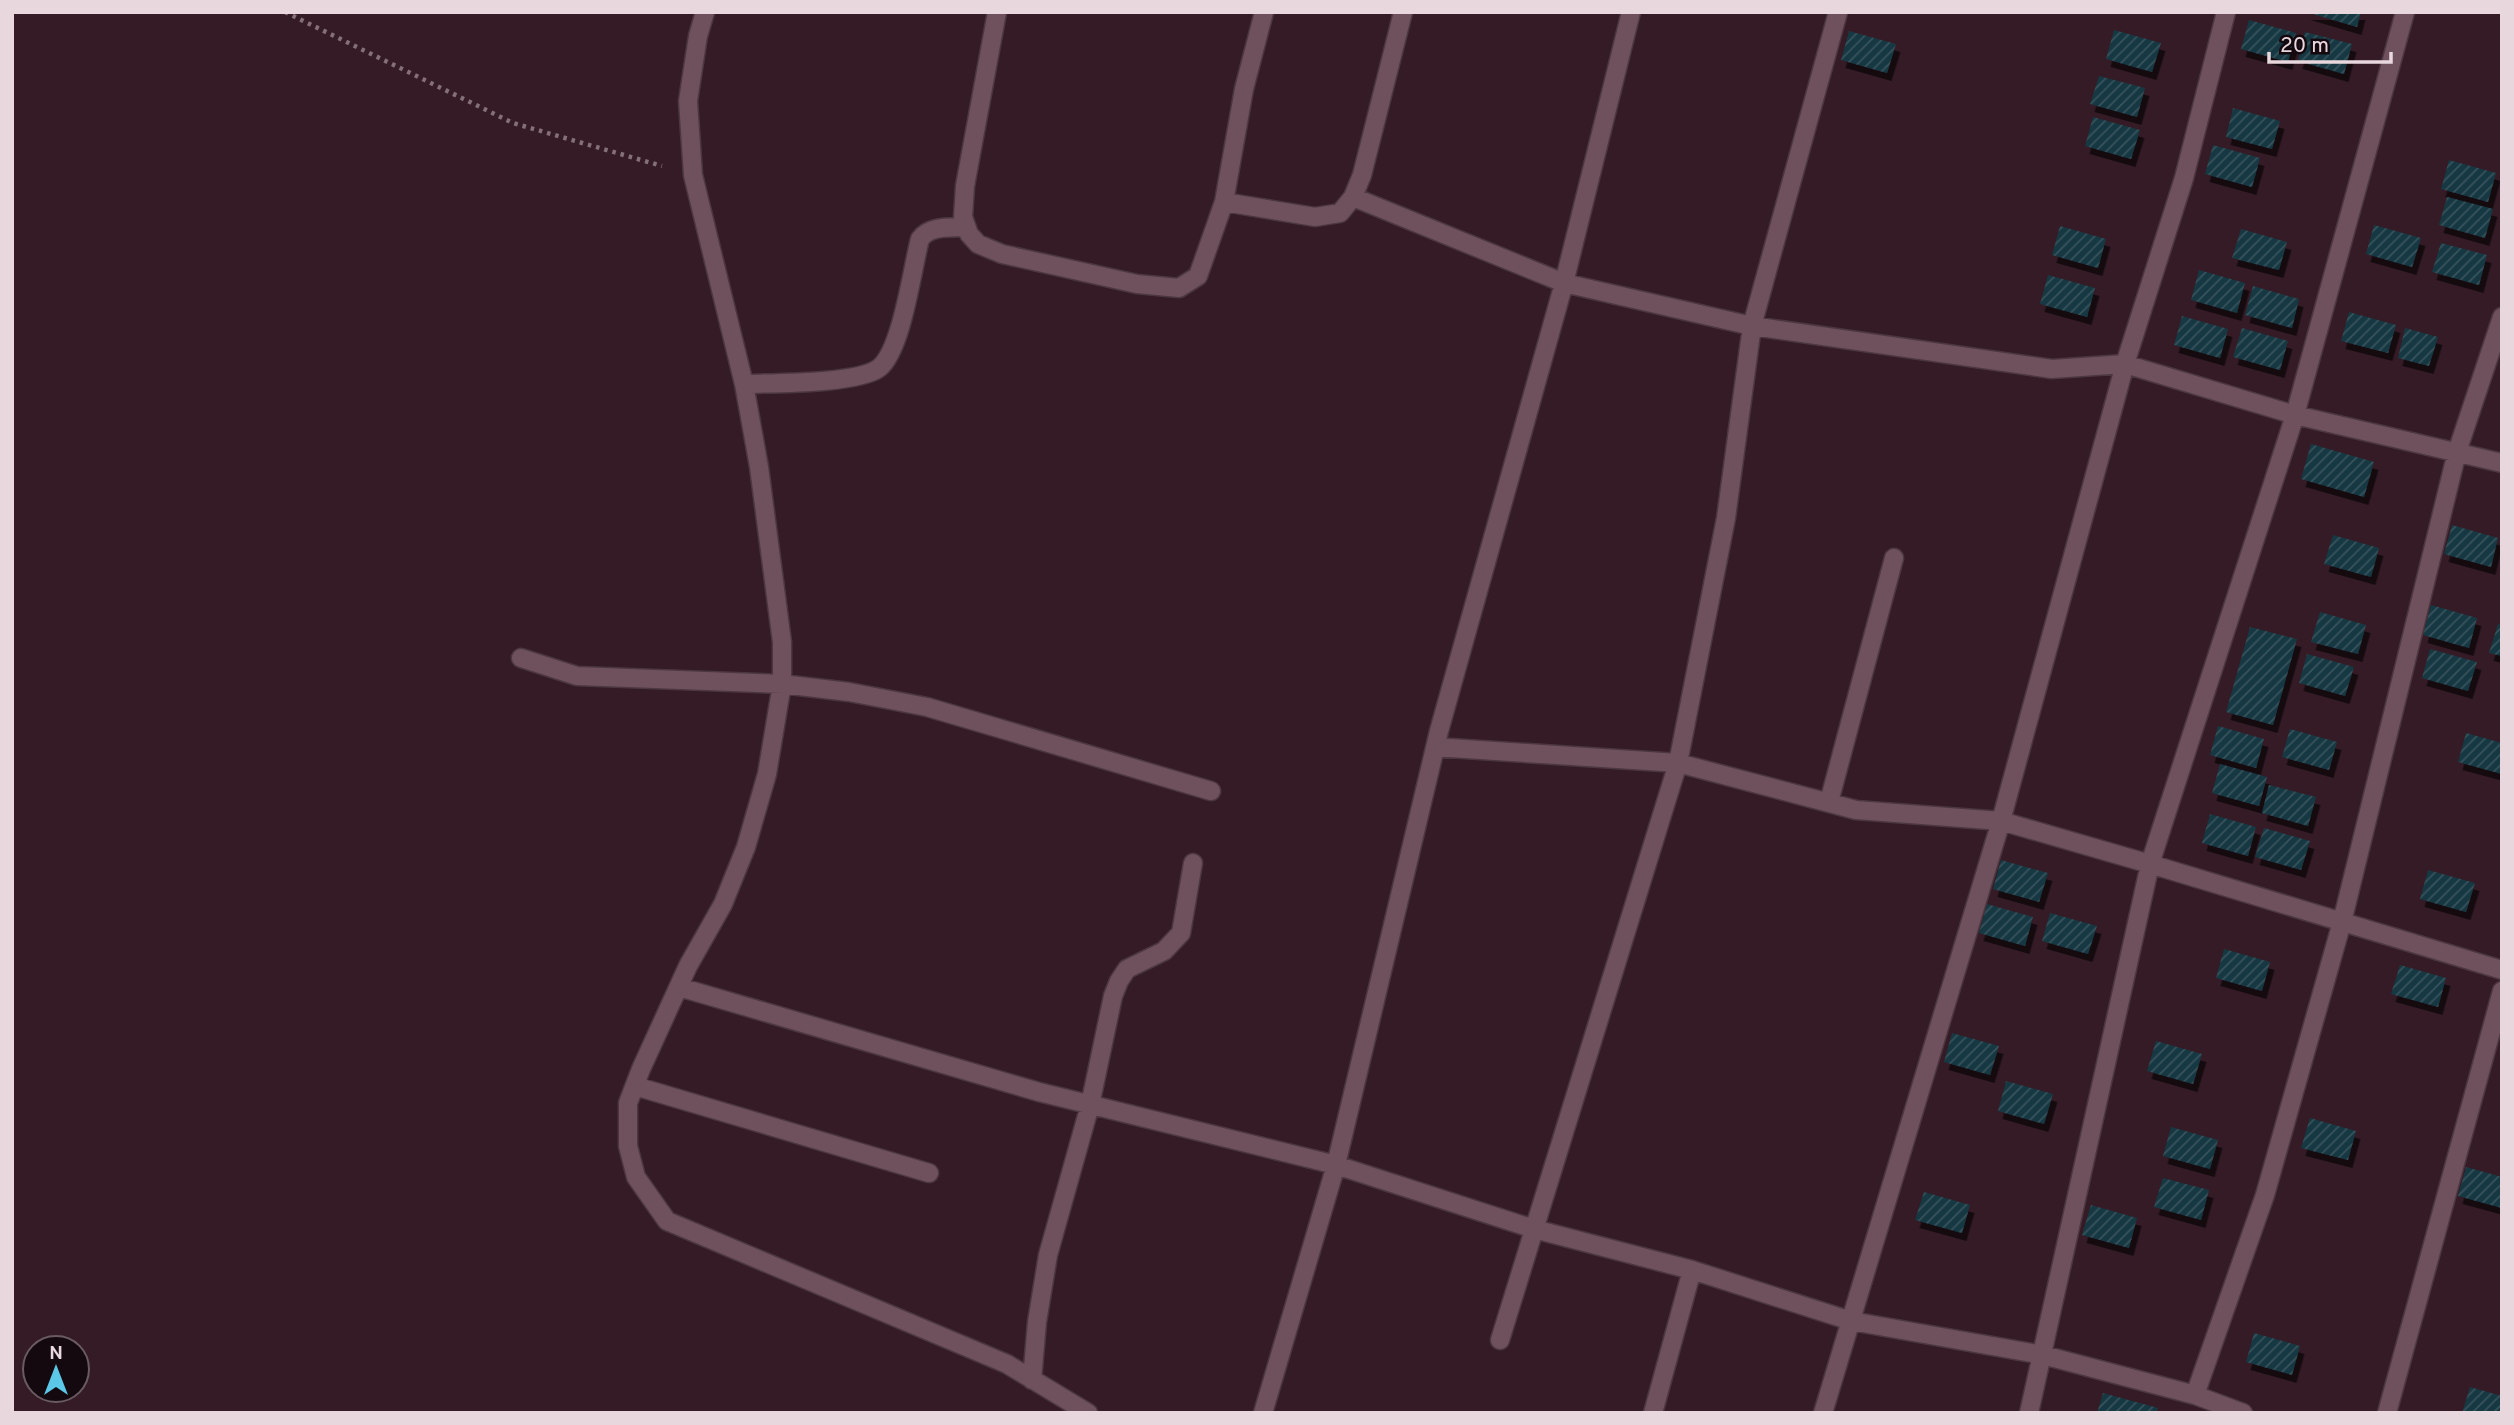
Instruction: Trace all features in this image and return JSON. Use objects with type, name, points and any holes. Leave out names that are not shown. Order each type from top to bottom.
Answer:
[{"type":"street","points":[[705,12],[698,36],[688,102],[693,175],[744,384],[759,467],[782,642],[782,684],[767,774],[746,846],[723,904],[688,966],[628,1103],[628,1146],[636,1177],[667,1221],[1007,1364],[1088,1413]]},
{"type":"street","points":[[997,12],[965,186],[963,217],[969,234],[978,244],[1002,254],[1137,284],[1179,288],[1198,276],[1224,202],[1244,89],[1264,12]]},
{"type":"street","points":[[1224,202],[1315,217],[1340,213],[1353,198],[1362,175],[1403,12]]},
{"type":"street","points":[[1263,1413],[1336,1165],[1435,747],[1564,283],[1630,12]]},
{"type":"street","points":[[1500,1340],[1678,763],[1726,518],[1752,326],[1838,12]]},
{"type":"street","points":[[1823,1413],[2001,821],[2125,364],[2184,178],[2226,12]]},
{"type":"street","points":[[2029,1413],[2150,864],[2295,415],[2405,12]]},
{"type":"street","points":[[1353,198],[1564,283],[1752,326],[2052,369],[2125,364],[2295,415],[2502,463]]},
{"type":"street","points":[[744,384],[843,379],[878,368],[888,355],[899,329],[920,239],[925,232],[938,228],[966,227]]},
{"type":"street","points":[[2195,1395],[2266,1195],[2342,922],[2456,452],[2502,317]]},
{"type":"street","points":[[1829,802],[1895,558]]},
{"type":"street","points":[[521,658],[577,676],[782,684],[849,692],[928,707],[1211,791]]},
{"type":"street","points":[[1435,747],[1678,763],[1856,810],[2001,821],[2502,970]]},
{"type":"street","points":[[1032,1380],[1037,1322],[1048,1255],[1090,1105],[1113,996],[1118,981],[1127,969],[1164,951],[1181,933],[1193,863]]},
{"type":"street","points":[[680,988],[1039,1092],[1336,1165],[1534,1228],[1692,1270],[1851,1321],[2043,1355],[2195,1395],[2244,1413]]},
{"type":"street","points":[[2386,1413],[2502,991]]},
{"type":"street","points":[[635,1086],[929,1173]]},
{"type":"street","points":[[1653,1413],[1692,1270]]},
{"type":"path","points":[[285,12],[513,122],[693,175]]},
{"type":"building","points":[[2306,12],[2361,12],[2357,27]]},
{"type":"building","points":[[2249,20],[2296,33],[2288,62],[2241,49]]},
{"type":"building","points":[[2114,30],[2161,43],[2152,72],[2106,59]]},
{"type":"building","points":[[1849,31],[1896,44],[1887,73],[1841,60]]},
{"type":"building","points":[[2305,32],[2352,44],[2344,74],[2298,61]]},
{"type":"building","points":[[2099,76],[2145,88],[2137,117],[2090,104]]},
{"type":"building","points":[[2233,108],[2280,121],[2272,149],[2226,137]]},
{"type":"building","points":[[2093,117],[2140,130],[2131,159],[2085,146]]},
{"type":"building","points":[[2213,145],[2260,158],[2252,187],[2205,174]]},
{"type":"building","points":[[2449,160],[2496,173],[2488,202],[2441,189]]},
{"type":"building","points":[[2447,197],[2493,209],[2485,238],[2439,225]]},
{"type":"building","points":[[2374,225],[2421,238],[2412,267],[2366,254]]},
{"type":"building","points":[[2060,226],[2106,239],[2098,268],[2052,255]]},
{"type":"building","points":[[2241,229],[2287,242],[2279,270],[2232,258]]},
{"type":"building","points":[[2441,243],[2487,255],[2479,285],[2432,272]]},
{"type":"building","points":[[2199,270],[2245,283],[2237,313],[2191,300]]},
{"type":"building","points":[[2048,275],[2095,288],[2087,317],[2040,304]]},
{"type":"building","points":[[2253,286],[2299,299],[2292,328],[2245,315]]},
{"type":"building","points":[[2349,312],[2396,325],[2388,353],[2341,341]]},
{"type":"building","points":[[2182,316],[2228,329],[2220,358],[2174,345]]},
{"type":"building","points":[[2242,328],[2288,341],[2280,370],[2233,357]]},
{"type":"building","points":[[2405,328],[2438,337],[2429,366],[2398,358]]},
{"type":"building","points":[[2311,444],[2374,462],[2364,497],[2301,479]]},
{"type":"building","points":[[2452,525],[2498,538],[2491,567],[2444,554]]},
{"type":"building","points":[[2333,535],[2379,548],[2371,577],[2324,564]]},
{"type":"building","points":[[2431,605],[2477,618],[2469,648],[2423,635]]},
{"type":"building","points":[[2320,612],[2366,625],[2358,654],[2311,642]]},
{"type":"building","points":[[2498,624],[2502,625],[2502,656],[2489,653]]},
{"type":"building","points":[[2250,627],[2297,639],[2273,725],[2226,712]]},
{"type":"building","points":[[2430,649],[2477,662],[2468,691],[2422,678]]},
{"type":"building","points":[[2307,654],[2354,667],[2345,696],[2299,683]]},
{"type":"building","points":[[2218,726],[2264,739],[2256,768],[2210,755]]},
{"type":"building","points":[[2290,729],[2337,742],[2329,770],[2282,757]]},
{"type":"building","points":[[2466,733],[2502,743],[2502,774],[2458,762]]},
{"type":"building","points":[[2220,764],[2267,777],[2259,806],[2212,793]]},
{"type":"building","points":[[2269,785],[2316,797],[2308,826],[2262,813]]},
{"type":"building","points":[[2210,814],[2256,827],[2248,856],[2202,843]]},
{"type":"building","points":[[2264,828],[2310,841],[2301,870],[2255,857]]},
{"type":"building","points":[[2001,860],[2048,873],[2039,902],[1993,889]]},
{"type":"building","points":[[2428,870],[2475,883],[2466,912],[2420,899]]},
{"type":"building","points":[[1987,904],[2033,917],[2025,946],[1979,933]]},
{"type":"building","points":[[2050,913],[2097,926],[2088,954],[2042,941]]},
{"type":"building","points":[[2224,949],[2270,962],[2262,991],[2216,978]]},
{"type":"building","points":[[2400,965],[2446,978],[2438,1007],[2391,994]]},
{"type":"building","points":[[1952,1033],[1999,1046],[1990,1075],[1944,1062]]},
{"type":"building","points":[[2156,1041],[2202,1054],[2193,1084],[2147,1071]]},
{"type":"building","points":[[2006,1081],[2053,1094],[2044,1124],[1998,1111]]},
{"type":"building","points":[[2310,1118],[2356,1131],[2348,1160],[2301,1148]]},
{"type":"building","points":[[2171,1127],[2218,1140],[2210,1169],[2163,1156]]},
{"type":"building","points":[[2466,1167],[2502,1177],[2502,1208],[2458,1196]]},
{"type":"building","points":[[2163,1178],[2209,1190],[2201,1220],[2154,1207]]},
{"type":"building","points":[[1924,1192],[1970,1205],[1962,1233],[1915,1220]]},
{"type":"building","points":[[2091,1205],[2137,1218],[2129,1248],[2082,1235]]},
{"type":"building","points":[[2254,1333],[2300,1346],[2292,1375],[2246,1362]]},
{"type":"building","points":[[2470,1387],[2502,1396],[2502,1413],[2462,1413]]},
{"type":"building","points":[[2103,1393],[2158,1408],[2156,1413],[2097,1413]]}]
